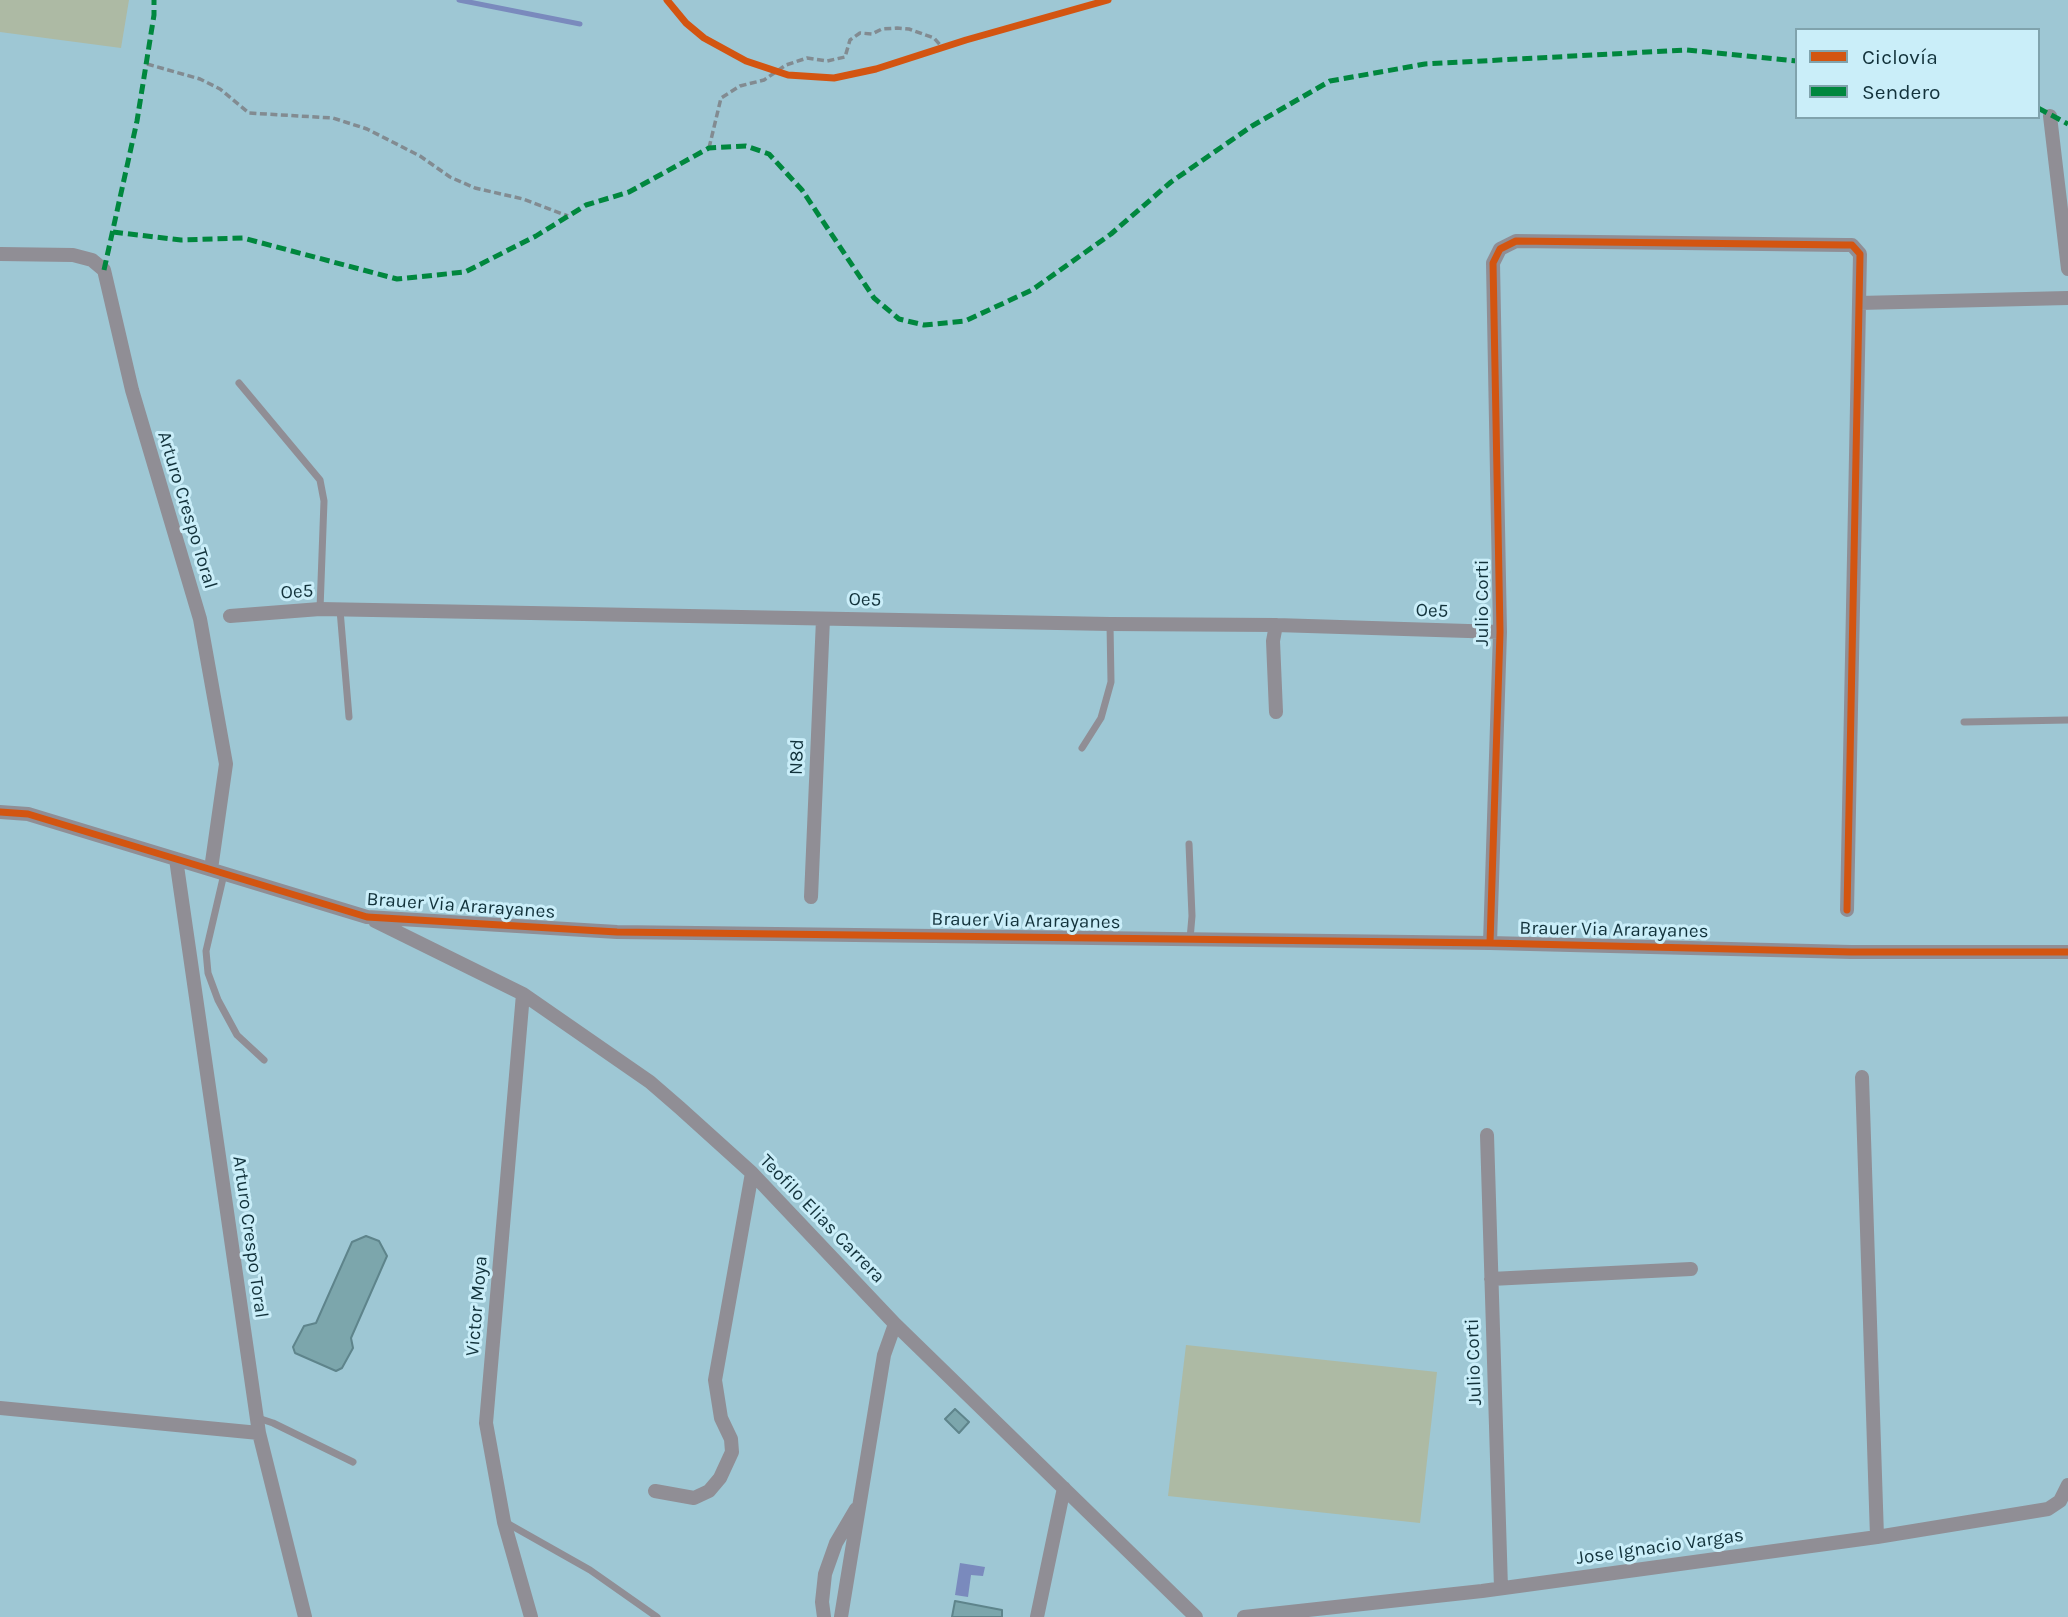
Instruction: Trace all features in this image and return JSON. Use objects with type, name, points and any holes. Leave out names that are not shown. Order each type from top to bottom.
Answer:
[{"type":"street","points":[[2050,116],[2068,269]]},
{"type":"street","name":"Julio Corti","points":[[1490,943],[1500,632],[1493,262],[1500,249],[1516,241],[1852,245],[1862,260],[1858,303]]},
{"type":"street","name":"Arturo Crespo Toral","points":[[0,254],[73,255],[92,260],[104,270],[132,390],[200,619],[226,764],[218,871]]},
{"type":"street","points":[[1847,910],[1858,303],[2068,298]]},
{"type":"street","name":"Oe5","points":[[230,616],[340,609],[1276,625],[1500,632]]},
{"type":"street","name":"N8d","points":[[811,897],[823,619]]},
{"type":"street","points":[[1276,625],[1273,641],[1276,712]]},
{"type":"street","name":"Brauer Via Ararayanes","points":[[0,812],[29,814],[367,917],[617,932],[1490,943],[1852,952],[2068,952]]},
{"type":"street","name":"Arturo Crespo Toral","points":[[176,859],[258,1425],[305,1617]]},
{"type":"street","name":"Teofilo Elias Carrera","points":[[367,917],[523,994],[650,1082],[752,1173],[895,1324],[1196,1617]]},
{"type":"street","name":"Victor Moya","points":[[523,994],[486,1423],[504,1522],[531,1617]]},
{"type":"street","points":[[1862,1077],[1877,1537]]},
{"type":"street","name":"Julio Corti","points":[[1487,1135],[1501,1588]]},
{"type":"street","points":[[655,1491],[694,1498],[709,1492],[720,1478],[732,1452],[731,1440],[721,1419],[715,1380],[752,1173]]},
{"type":"street","points":[[1490,1279],[1691,1269]]},
{"type":"street","points":[[841,1617],[884,1356],[895,1324]]},
{"type":"street","points":[[0,1408],[258,1425]]},
{"type":"street","name":"Jose Ignacio Vargas","points":[[1244,1617],[1501,1588],[1877,1537],[2048,1509],[2060,1501],[2068,1485]]},
{"type":"street","points":[[1037,1617],[1064,1489]]},
{"type":"street","points":[[824,1617],[822,1602],[825,1574],[844,1526],[859,1505]]},
{"type":"lane","points":[[239,383],[320,480],[324,501],[320,609]]},
{"type":"lane","points":[[340,609],[349,718]]},
{"type":"lane","points":[[1082,748],[1101,718],[1111,682],[1110,624]]},
{"type":"lane","points":[[1964,722],[2068,720]]},
{"type":"lane","points":[[1189,844],[1192,916],[1190,939]]},
{"type":"lane","points":[[218,871],[206,951],[208,973],[218,1000],[237,1035],[264,1060]]},
{"type":"lane","points":[[258,1425],[273,1423],[353,1462]]},
{"type":"lane","points":[[504,1522],[590,1570],[657,1617]]},
{"type":"path","points":[[709,148],[721,98],[740,86],[764,80],[786,65],[807,58],[827,61],[845,57],[850,40],[860,33],[872,34],[882,29],[897,27],[909,29],[934,38],[943,48]]},
{"type":"path","points":[[932,51],[954,44]]},
{"type":"path","points":[[147,64],[200,79],[220,89],[248,113],[333,118],[367,129],[420,156],[463,183],[523,199],[568,216]]},
{"type":"path","points":[[767,69],[788,75]]},
{"type":"green space","points":[[0,0],[129,0],[121,48],[0,32]]},
{"type":"green space","points":[[1186,1345],[1437,1372],[1420,1523],[1168,1496]]},
{"type":"water","points":[[960,1563],[985,1567],[983,1576],[971,1575],[968,1597],[955,1595]]},
{"type":"building","points":[[366,1236],[379,1241],[387,1256],[351,1338],[353,1348],[342,1368],[336,1371],[295,1353],[293,1347],[304,1326],[316,1323],[352,1242]]},
{"type":"building","points":[[955,1409],[969,1422],[959,1433],[945,1419]]},
{"type":"building","points":[[955,1601],[1002,1610],[1002,1617],[952,1617]]},
{"type":"waterway","points":[[459,0],[580,24]]},
{"type":"marked path","points":[[104,270],[137,121],[154,0]]},
{"type":"marked path","points":[[113,232],[181,240],[243,238],[397,279],[465,272],[536,236],[586,205],[629,192],[709,148],[746,146],[769,154],[802,190],[874,298],[899,319],[924,325],[965,321],[1032,290],[1111,234],[1171,182],[1252,126],[1330,81],[1425,64],[1686,50],[1795,61]]},
{"type":"marked path","points":[[2040,109],[2068,124]]},
{"type":"cycle path","points":[[667,0],[686,23],[704,38],[746,61],[788,75],[834,78],[876,69],[966,40],[1108,0]]},
{"type":"cycle path","points":[[1490,943],[1500,632],[1493,263],[1500,249],[1516,241],[1852,245],[1860,254],[1847,910]]},
{"type":"cycle path","points":[[0,812],[28,814],[367,917],[617,932],[1490,943],[1851,952],[2068,952]]}]
